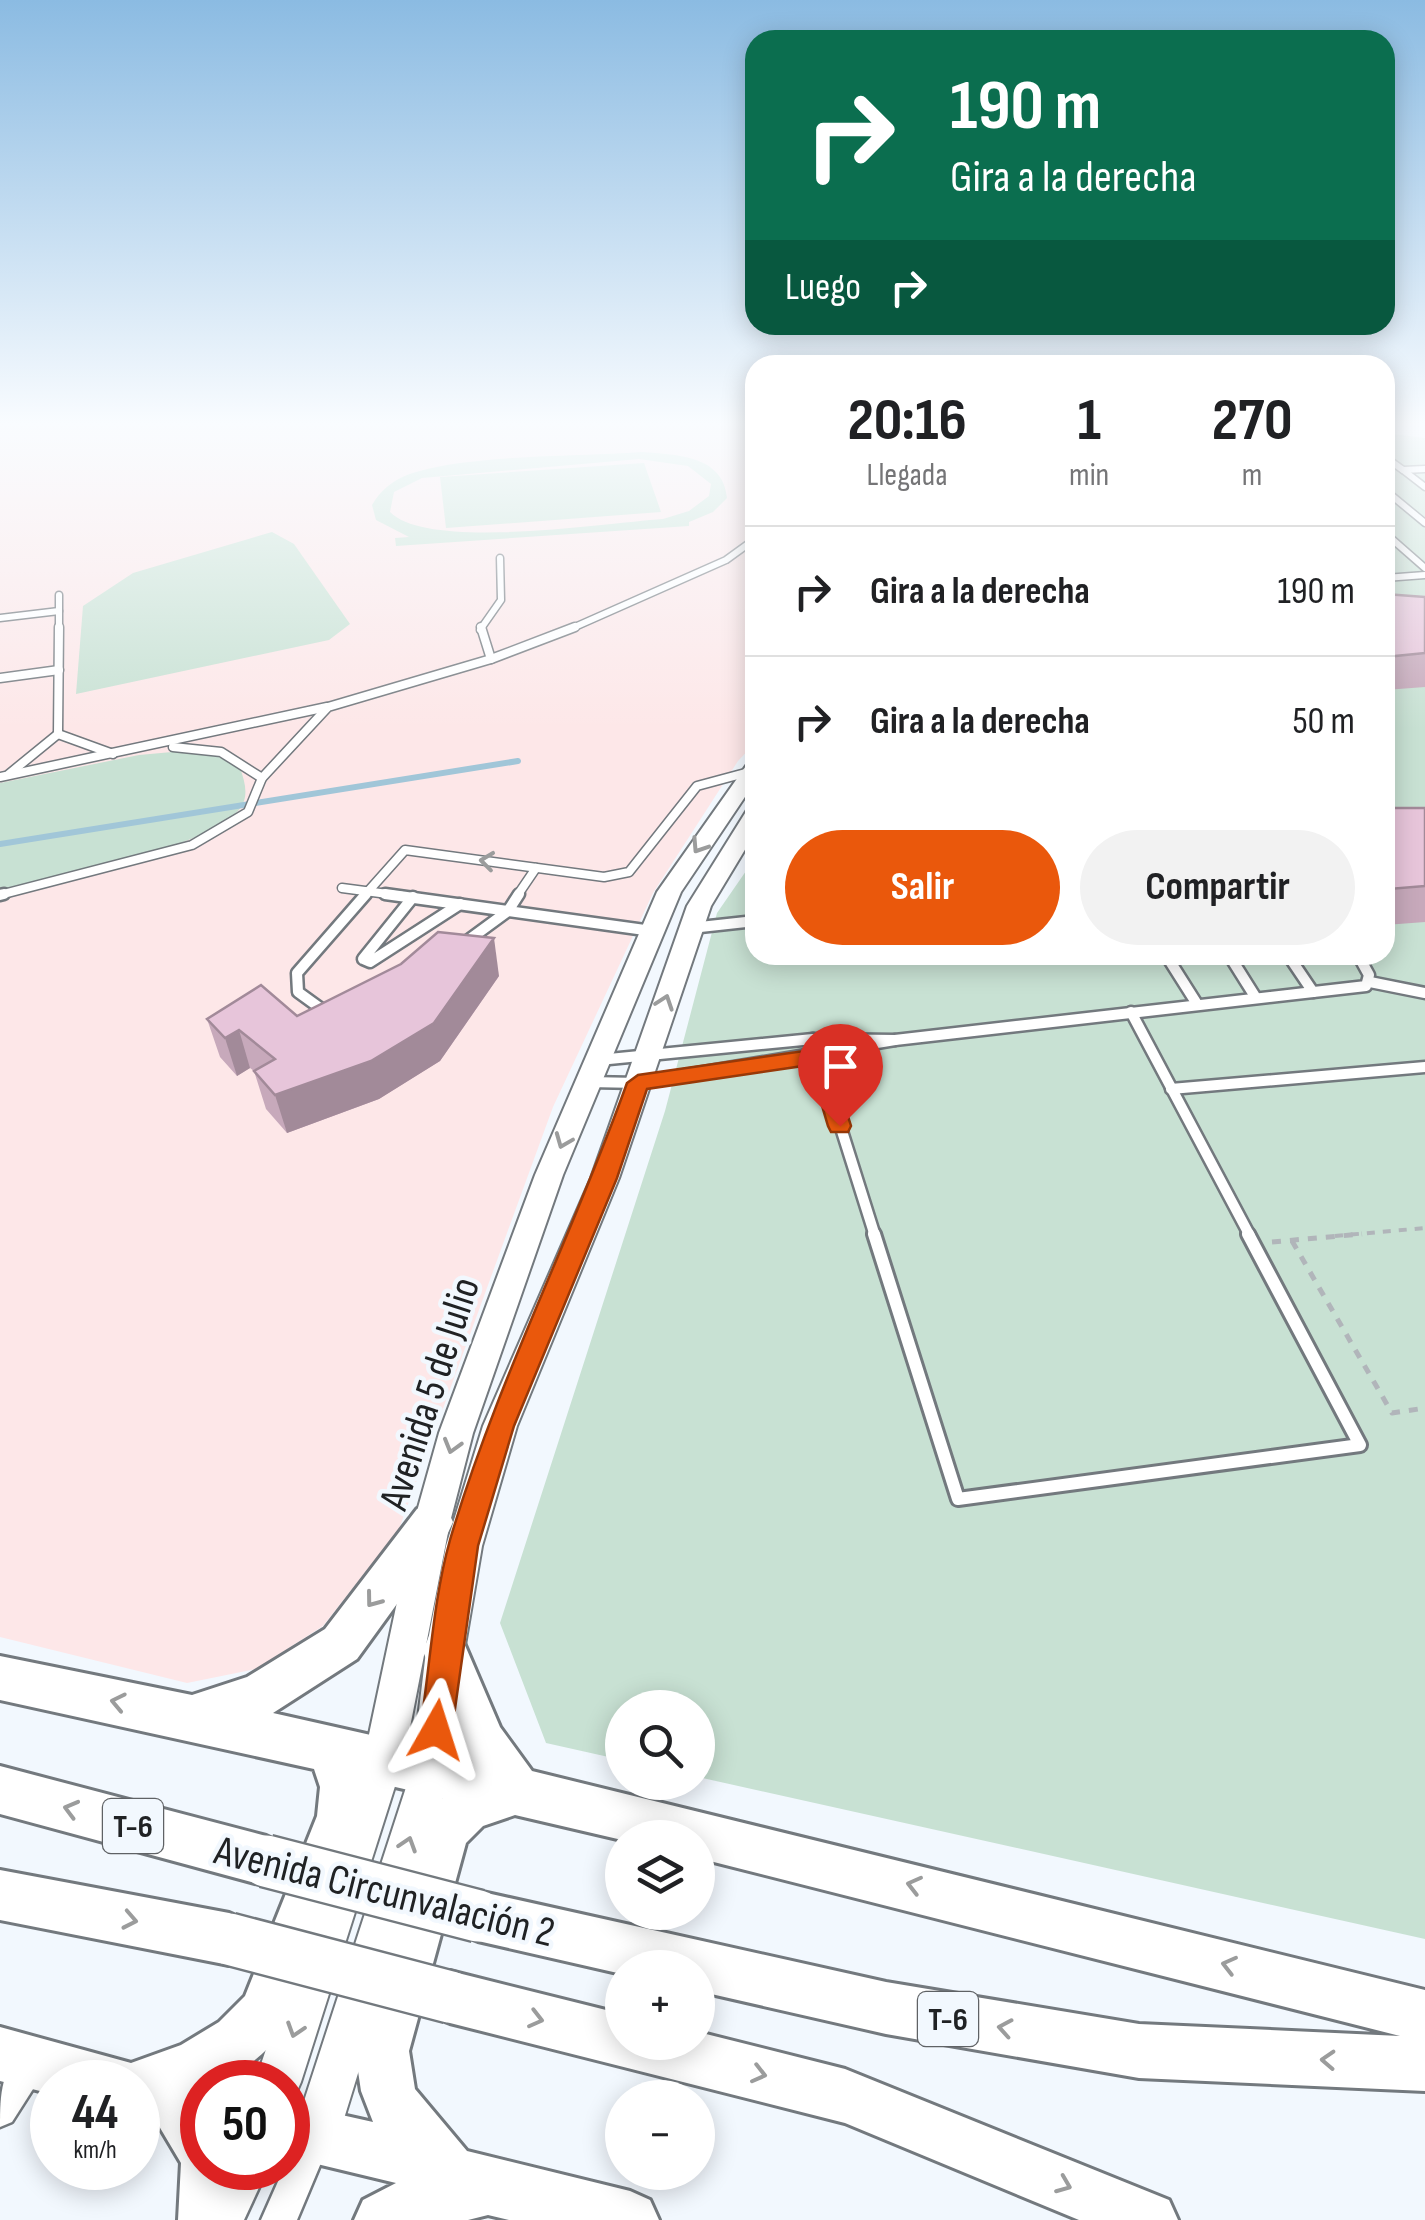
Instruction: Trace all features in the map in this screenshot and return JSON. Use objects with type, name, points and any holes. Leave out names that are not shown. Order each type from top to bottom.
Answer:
[{"type":"highway","points":[[194,1718],[259,1696],[340,1644],[432,1522]]},
{"type":"highway","points":[[445,1651],[483,1744],[518,1790]]},
{"type":"highway","points":[[0,1678],[432,1769],[1425,2016]]},
{"type":"highway","points":[[180,2117],[163,2094],[194,2067],[238,2041],[264,2014],[341,1816],[344,1788],[331,1748]]},
{"type":"highway","name":"Avenida Circunvalación 2","points":[[0,1790],[478,1916],[886,2008],[1139,2051],[1425,2064]]},
{"type":"highway","points":[[469,2180],[395,2112],[384,2089],[382,2051],[446,1829],[467,1808],[518,1790]]},
{"type":"highway","points":[[0,1895],[229,1939],[605,2036]]},
{"type":"highway","points":[[702,2060],[845,2096],[1149,2220]]},
{"type":"highway","points":[[310,2136],[413,2159],[469,2180],[630,2220]]},
{"type":"highway","points":[[383,2220],[469,2180]]},
{"type":"highway","points":[[208,2190],[208,2220]]},
{"type":"main road","name":"Avenida 5 de Julio","points":[[285,2060],[384,1758],[432,1522],[456,1434],[592,1071],[652,931],[670,892],[745,781]]},
{"type":"main road","points":[[310,2109],[432,1769],[445,1651],[464,1546],[500,1426],[605,1178],[699,906],[745,831]]},
{"type":"street","points":[[0,2110],[17,2058]]},
{"type":"street","points":[[225,2220],[240,2190]]},
{"type":"street","points":[[279,2220],[287,2190]]},
{"type":"lane","points":[[1395,542],[1425,571]]},
{"type":"lane","points":[[3,777],[328,707],[492,659],[711,567],[745,545]]},
{"type":"lane","points":[[492,659],[480,629],[502,600],[500,558]]},
{"type":"lane","points":[[1395,576],[1425,571]]},
{"type":"lane","points":[[58,734],[59,595]]},
{"type":"lane","points":[[0,618],[59,610]]},
{"type":"lane","points":[[0,678],[59,670]]},
{"type":"lane","points":[[0,896],[192,846],[248,812],[262,778],[328,707]]},
{"type":"lane","points":[[58,734],[114,754]]},
{"type":"lane","points":[[3,777],[58,734]]},
{"type":"lane","points":[[149,747],[223,751],[245,761],[262,778]]},
{"type":"lane","points":[[340,1015],[327,1013],[298,992],[296,973],[404,850],[604,876],[629,872],[698,786],[745,771]]},
{"type":"lane","points":[[450,952],[508,911],[536,868]]},
{"type":"lane","points":[[342,888],[652,931]]},
{"type":"lane","points":[[414,897],[363,959],[370,962],[460,904]]},
{"type":"lane","points":[[692,928],[745,922]]},
{"type":"lane","points":[[1172,965],[1197,1004]]},
{"type":"lane","points":[[1235,965],[1256,998]]},
{"type":"lane","points":[[1295,965],[1313,992]]},
{"type":"lane","points":[[1362,965],[1370,982]]},
{"type":"lane","points":[[592,1071],[642,1071],[818,1056],[895,1040],[1366,986],[1370,982]]},
{"type":"lane","points":[[1370,982],[1425,993]]},
{"type":"lane","points":[[813,1039],[958,1499],[1360,1445],[1131,1012]]},
{"type":"lane","points":[[592,1071],[642,1071],[813,1039],[895,1040]]},
{"type":"lane","points":[[1171,1089],[1425,1067]]},
{"type":"path","points":[[1252,1243],[1425,1228]]},
{"type":"path","points":[[1292,1241],[1392,1413],[1425,1408]]},
{"type":"shaded area","points":[[0,524],[745,524],[745,754],[653,893],[553,1107],[399,1529],[323,1626],[256,1669],[187,1683],[0,1637]]},
{"type":"green space","points":[[383,524],[519,532],[616,524],[689,524],[396,546],[395,538],[409,537]]},
{"type":"green space","points":[[445,524],[505,524],[446,528]]},
{"type":"green space","points":[[1395,524],[1425,524],[1425,1939],[715,1781],[715,1690],[605,1690],[605,1756],[546,1743],[500,1623],[665,1111],[717,913],[745,872],[745,965],[1395,965]]},
{"type":"green space","points":[[272,532],[294,544],[350,624],[329,640],[76,694],[83,606],[133,573]]},
{"type":"green space","points":[[183,751],[215,755],[240,768],[245,784],[242,806],[219,826],[160,850],[0,890],[0,783],[139,755]]},
{"type":"building","points":[[1395,595],[1425,597],[1425,653],[1395,656]]},
{"type":"building","points":[[1395,808],[1425,808],[1425,886],[1395,888]]},
{"type":"building","points":[[438,932],[494,938],[434,1023],[371,1061],[275,1095],[254,1071],[275,1059],[239,1030],[225,1038],[207,1019],[261,985],[297,1016],[401,964]]},
{"type":"waterway","points":[[0,844],[518,761]]},
{"type":"route","points":[[436,1730],[464,1546],[500,1426],[605,1178],[638,1083],[818,1056],[840,1126]]}]
